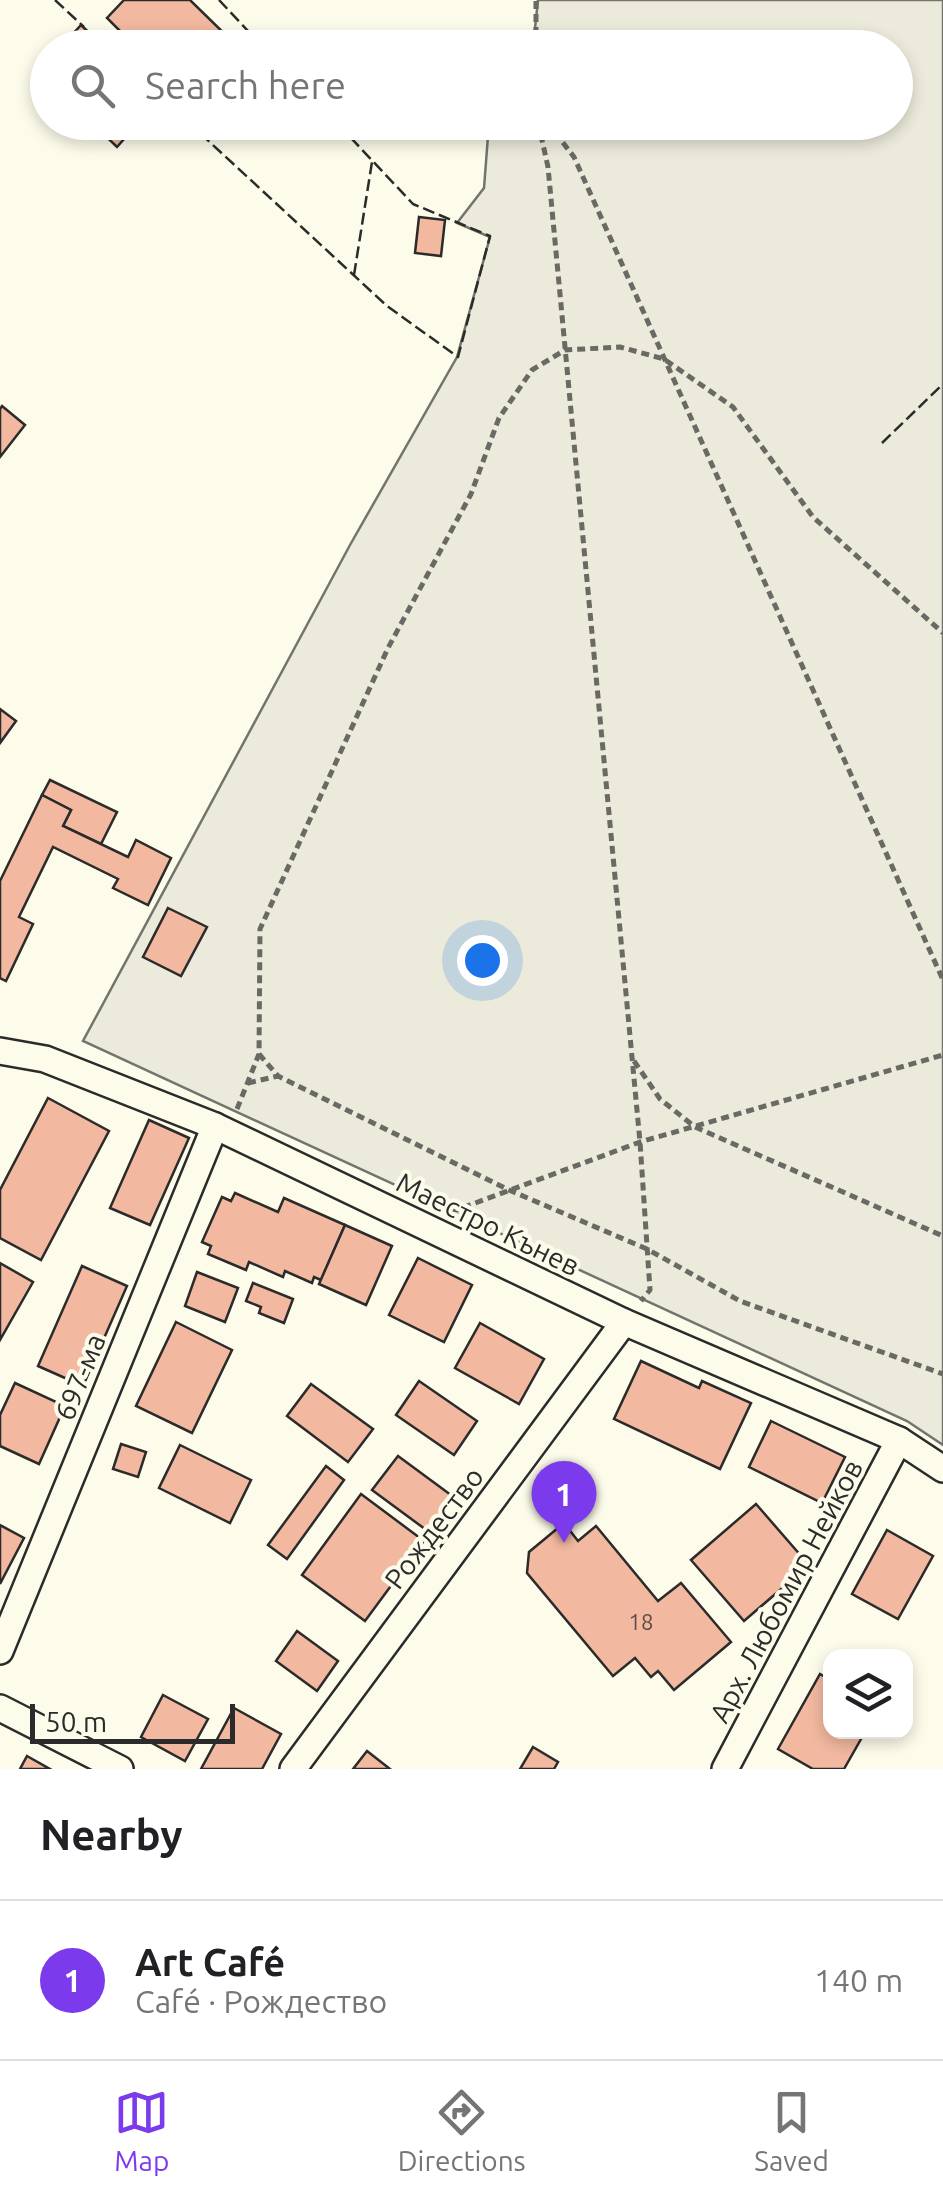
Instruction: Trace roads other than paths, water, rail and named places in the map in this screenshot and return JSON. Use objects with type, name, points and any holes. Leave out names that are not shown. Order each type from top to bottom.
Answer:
[{"type":"street","name":"Маестро Кънев","points":[[0,1051],[45,1059],[215,1126],[624,1322],[899,1440],[943,1469]]},
{"type":"street","name":"697-ма","points":[[0,1652],[215,1126]]},
{"type":"street","name":"Рождество","points":[[293,1769],[624,1322]]},
{"type":"street","name":"Арх. Любомир Нейков","points":[[726,1769],[899,1440]]},
{"type":"street","points":[[0,1708],[120,1769]]},
{"type":"place","name":"Art Café","points":[[564,1543]]}]
